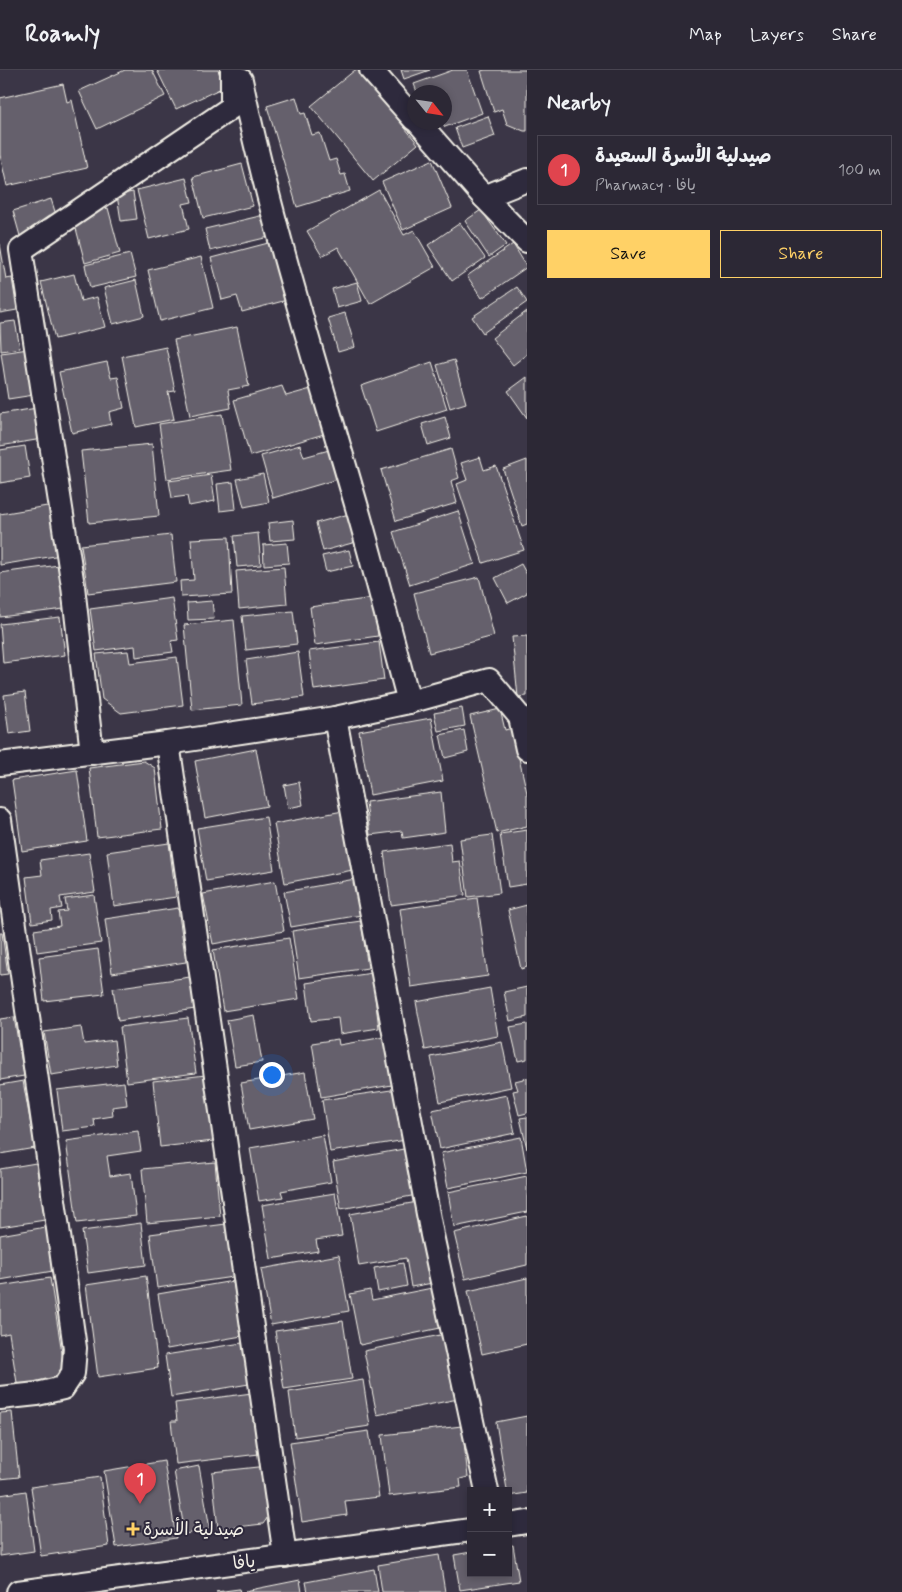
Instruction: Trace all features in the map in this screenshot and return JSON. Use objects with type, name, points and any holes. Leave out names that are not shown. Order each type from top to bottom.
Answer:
[{"type":"street","points":[[92,753],[74,586],[21,250],[232,107],[232,70]]},
{"type":"street","points":[[239,70],[254,143],[298,307],[358,513],[409,702]]},
{"type":"street","points":[[371,70],[407,111]]},
{"type":"street","points":[[425,130],[484,197],[527,241]]},
{"type":"street","points":[[484,197],[527,180]]},
{"type":"street","points":[[0,764],[168,743],[335,718],[409,702],[489,680],[520,717],[527,748]]},
{"type":"street","points":[[335,718],[432,1235],[486,1487]]},
{"type":"street","points":[[168,743],[286,1556]]},
{"type":"street","points":[[0,820],[75,1348],[73,1373],[63,1388],[37,1394],[0,1398]]},
{"type":"street","points":[[512,1524],[527,1522]]},
{"type":"street","name":"يافا","points":[[18,1592],[467,1531]]},
{"type":"building","points":[[125,70],[152,70],[165,96],[97,129],[79,91]]},
{"type":"building","points":[[157,70],[218,70],[224,87],[176,109]]},
{"type":"building","points":[[355,70],[358,70],[418,144],[373,181],[311,106]]},
{"type":"building","points":[[401,70],[430,70],[404,79]]},
{"type":"building","points":[[453,70],[467,70],[482,113],[452,124],[452,85],[414,84]]},
{"type":"building","points":[[527,70],[527,131],[507,124],[502,109],[494,112],[481,71]]},
{"type":"building","points":[[63,84],[67,102],[72,100],[87,168],[7,186],[0,155],[0,98]]},
{"type":"building","points":[[296,97],[301,114],[305,113],[312,135],[320,133],[329,161],[336,159],[341,175],[345,174],[350,191],[297,207],[267,106]]},
{"type":"building","points":[[488,116],[495,136],[462,148],[455,128]]},
{"type":"building","points":[[432,160],[452,208],[403,230],[382,182]]},
{"type":"building","points":[[242,164],[253,206],[203,218],[193,177]]},
{"type":"building","points":[[186,178],[192,202],[183,204],[189,229],[149,239],[137,190]]},
{"type":"building","points":[[379,190],[404,235],[414,230],[435,267],[370,304],[338,247],[322,256],[307,231]]},
{"type":"building","points":[[133,192],[137,219],[121,221],[117,195]]},
{"type":"building","points":[[51,199],[59,224],[20,236],[13,211]]},
{"type":"building","points":[[108,208],[120,253],[85,263],[73,217]]},
{"type":"building","points":[[481,210],[506,245],[489,257],[465,221]]},
{"type":"building","points":[[264,215],[269,237],[210,251],[205,229]]},
{"type":"building","points":[[460,223],[485,258],[452,281],[428,245]]},
{"type":"building","points":[[272,242],[287,300],[242,312],[237,296],[222,300],[211,258]]},
{"type":"building","points":[[0,244],[6,279],[12,278],[17,310],[0,313]]},
{"type":"building","points":[[513,244],[527,267],[482,298],[467,276]]},
{"type":"building","points":[[130,254],[136,277],[90,288],[85,265]]},
{"type":"building","points":[[201,257],[213,308],[160,321],[148,270]]},
{"type":"building","points":[[74,274],[81,301],[97,297],[105,327],[55,339],[41,282]]},
{"type":"building","points":[[136,280],[144,316],[113,324],[104,288]]},
{"type":"building","points":[[357,282],[362,301],[337,308],[332,289]]},
{"type":"building","points":[[517,287],[527,302],[483,333],[472,317]]},
{"type":"building","points":[[527,311],[527,354],[513,365],[492,338]]},
{"type":"building","points":[[345,313],[355,347],[338,352],[328,318]]},
{"type":"building","points":[[15,321],[20,348],[1,351],[0,323]]},
{"type":"building","points":[[237,327],[249,386],[228,390],[231,408],[190,416],[174,340]]},
{"type":"building","points":[[166,347],[175,391],[168,392],[174,419],[136,427],[122,356]]},
{"type":"building","points":[[28,349],[34,395],[8,399],[1,353]]},
{"type":"building","points":[[454,360],[466,403],[450,408],[437,365]]},
{"type":"building","points":[[107,362],[111,378],[118,377],[124,408],[109,412],[111,424],[72,433],[59,372]]},
{"type":"building","points":[[432,362],[447,409],[376,432],[361,386]]},
{"type":"building","points":[[527,377],[527,418],[508,391]]},
{"type":"building","points":[[282,386],[286,396],[311,389],[324,434],[250,456],[234,400]]},
{"type":"building","points":[[43,407],[48,438],[0,446],[0,414]]},
{"type":"building","points":[[222,414],[231,470],[167,479],[159,424]]},
{"type":"building","points":[[445,417],[451,438],[428,445],[422,424]]},
{"type":"building","points":[[152,444],[159,516],[89,523],[81,451]]},
{"type":"building","points":[[300,445],[304,457],[329,450],[338,479],[273,498],[261,456]]},
{"type":"building","points":[[25,446],[30,478],[0,483],[0,450]]},
{"type":"building","points":[[451,449],[459,478],[451,481],[457,503],[396,521],[381,470]]},
{"type":"building","points":[[480,457],[484,470],[496,466],[524,550],[483,563],[457,484],[467,480],[461,463]]},
{"type":"building","points":[[527,460],[527,524],[522,526],[503,469]]},
{"type":"building","points":[[263,474],[269,502],[244,507],[237,479]]},
{"type":"building","points":[[211,475],[215,501],[189,506],[187,496],[172,498],[169,481]]},
{"type":"building","points":[[233,482],[236,509],[220,511],[217,484]]},
{"type":"building","points":[[53,505],[61,555],[0,565],[0,514]]},
{"type":"building","points":[[458,511],[475,564],[410,585],[393,532]]},
{"type":"building","points":[[349,514],[356,542],[323,551],[316,523]]},
{"type":"building","points":[[293,520],[295,539],[270,541],[268,523]]},
{"type":"building","points":[[258,533],[261,565],[237,567],[234,536]]},
{"type":"building","points":[[171,535],[176,582],[88,593],[81,545]]},
{"type":"building","points":[[229,537],[232,594],[181,597],[180,581],[194,580],[191,539]]},
{"type":"building","points":[[287,543],[289,563],[264,565],[263,545]]},
{"type":"building","points":[[349,550],[353,566],[326,572],[322,556]]},
{"type":"building","points":[[521,564],[527,575],[527,593],[508,603],[495,578]]},
{"type":"building","points":[[59,565],[64,609],[0,617],[0,573]]},
{"type":"building","points":[[284,567],[287,604],[239,609],[236,571]]},
{"type":"building","points":[[479,577],[494,636],[429,653],[414,593]]},
{"type":"building","points":[[172,598],[178,640],[171,641],[173,652],[136,657],[135,646],[96,651],[90,609]]},
{"type":"building","points":[[373,598],[378,636],[315,645],[310,607]]},
{"type":"building","points":[[212,601],[214,619],[188,620],[187,603]]},
{"type":"building","points":[[293,611],[297,644],[246,650],[242,616]]},
{"type":"building","points":[[60,617],[65,655],[3,663],[0,624]]},
{"type":"building","points":[[234,620],[242,705],[192,710],[184,625]]},
{"type":"building","points":[[527,636],[527,696],[518,697],[512,637]]},
{"type":"building","points":[[379,642],[384,680],[314,690],[309,651]]},
{"type":"building","points":[[128,651],[130,663],[177,657],[183,705],[121,713],[102,699],[96,654]]},
{"type":"building","points":[[298,652],[304,697],[252,704],[246,660]]},
{"type":"building","points":[[25,692],[30,731],[9,734],[4,695]]},
{"type":"building","points":[[462,708],[465,726],[438,731],[434,713]]},
{"type":"building","points":[[500,709],[505,730],[512,728],[527,793],[527,826],[497,833],[470,716]]},
{"type":"building","points":[[431,718],[443,781],[370,795],[359,731]]},
{"type":"building","points":[[464,730],[468,752],[445,758],[440,735]]},
{"type":"building","points":[[256,749],[267,806],[205,818],[195,761]]},
{"type":"building","points":[[144,761],[155,768],[162,829],[97,837],[89,768]]},
{"type":"building","points":[[77,770],[87,841],[22,851],[12,780]]},
{"type":"building","points":[[299,782],[303,805],[288,808],[284,785]]},
{"type":"building","points":[[441,792],[445,832],[403,838],[402,831],[370,835],[366,802]]},
{"type":"building","points":[[343,811],[353,870],[285,883],[274,824]]},
{"type":"building","points":[[266,817],[274,870],[206,881],[197,828]]},
{"type":"building","points":[[527,830],[527,884],[508,887],[500,834]]},
{"type":"building","points":[[492,835],[500,893],[468,897],[460,839]]},
{"type":"building","points":[[169,843],[176,897],[114,906],[107,852]]},
{"type":"building","points":[[450,843],[452,862],[460,861],[465,895],[391,905],[384,852]]},
{"type":"building","points":[[89,853],[95,892],[60,897],[62,908],[51,910],[52,920],[32,923],[26,877],[42,875],[40,860]]},
{"type":"building","points":[[355,879],[361,915],[291,927],[284,892]]},
{"type":"building","points":[[275,881],[284,931],[213,944],[203,894]]},
{"type":"building","points":[[94,895],[101,943],[37,952],[34,930],[60,926],[58,912],[67,911],[65,899]]},
{"type":"building","points":[[477,898],[488,976],[411,987],[400,909]]},
{"type":"building","points":[[527,905],[527,967],[521,969],[508,910]]},
{"type":"building","points":[[178,908],[186,962],[112,973],[105,919]]},
{"type":"building","points":[[361,921],[368,968],[299,978],[292,931]]},
{"type":"building","points":[[0,933],[2,933],[8,974],[0,975]]},
{"type":"building","points":[[289,938],[299,999],[223,1011],[213,950]]},
{"type":"building","points":[[98,949],[104,994],[44,1001],[39,957]]},
{"type":"building","points":[[372,973],[379,1028],[340,1034],[338,1018],[311,1021],[306,983]]},
{"type":"building","points":[[190,977],[195,1009],[118,1021],[113,988]]},
{"type":"building","points":[[527,987],[527,1017],[510,1021],[504,992]]},
{"type":"building","points":[[490,988],[498,1036],[425,1050],[416,1002]]},
{"type":"building","points":[[254,1015],[262,1062],[235,1066],[227,1020]]},
{"type":"building","points":[[14,1017],[24,1076],[0,1080],[0,1019]]},
{"type":"building","points":[[188,1018],[196,1073],[127,1082],[120,1027]]},
{"type":"building","points":[[527,1024],[527,1059],[518,1061],[510,1027]]},
{"type":"building","points":[[81,1027],[84,1044],[114,1040],[117,1065],[51,1075],[44,1032]]},
{"type":"building","points":[[390,1036],[398,1084],[321,1097],[312,1043],[338,1039],[339,1045]]},
{"type":"building","points":[[502,1042],[511,1087],[440,1102],[431,1057]]},
{"type":"building","points":[[305,1072],[313,1119],[249,1130],[241,1083]]},
{"type":"building","points":[[206,1075],[214,1141],[160,1147],[153,1081]]},
{"type":"building","points":[[527,1078],[527,1113],[519,1115],[513,1091],[518,1090],[515,1081]]},
{"type":"building","points":[[23,1081],[35,1148],[0,1154],[0,1085]]},
{"type":"building","points":[[124,1082],[127,1105],[112,1107],[113,1116],[94,1119],[95,1127],[62,1131],[57,1090]]},
{"type":"building","points":[[398,1089],[406,1140],[330,1152],[322,1100]]},
{"type":"building","points":[[507,1095],[515,1133],[440,1149],[432,1110]]},
{"type":"building","points":[[527,1117],[527,1149],[520,1118]]},
{"type":"building","points":[[138,1131],[141,1151],[107,1156],[110,1176],[131,1173],[136,1216],[77,1223],[66,1141]]},
{"type":"building","points":[[323,1135],[331,1182],[281,1191],[283,1197],[259,1201],[250,1148]]},
{"type":"building","points":[[521,1137],[527,1172],[448,1188],[441,1153]]},
{"type":"building","points":[[409,1148],[417,1195],[341,1209],[333,1162]]},
{"type":"building","points":[[215,1162],[220,1216],[147,1223],[142,1169]]},
{"type":"building","points":[[36,1163],[45,1220],[0,1227],[0,1169]]},
{"type":"building","points":[[527,1176],[527,1212],[454,1227],[448,1192]]},
{"type":"building","points":[[335,1193],[342,1236],[316,1240],[318,1251],[271,1259],[262,1205]]},
{"type":"building","points":[[423,1201],[438,1282],[411,1287],[406,1258],[359,1266],[350,1214]]},
{"type":"building","points":[[527,1216],[527,1265],[465,1279],[454,1233]]},
{"type":"building","points":[[141,1223],[146,1265],[88,1273],[82,1231]]},
{"type":"building","points":[[226,1224],[233,1277],[157,1288],[150,1234]]},
{"type":"building","points":[[46,1227],[53,1271],[0,1280],[0,1235]]},
{"type":"building","points":[[339,1255],[349,1311],[271,1325],[261,1269]]},
{"type":"building","points":[[403,1263],[407,1286],[378,1292],[374,1268]]},
{"type":"building","points":[[146,1276],[158,1368],[98,1377],[86,1285]]},
{"type":"building","points":[[50,1278],[65,1371],[52,1384],[18,1389],[9,1333],[0,1335],[0,1286]]},
{"type":"building","points":[[527,1278],[527,1344],[482,1354],[468,1291]]},
{"type":"building","points":[[233,1281],[242,1336],[167,1349],[158,1294]]},
{"type":"building","points":[[437,1287],[445,1327],[360,1345],[350,1294],[370,1290],[372,1300]]},
{"type":"building","points":[[343,1321],[352,1379],[284,1389],[275,1331]]},
{"type":"building","points":[[445,1334],[458,1399],[377,1415],[364,1351]]},
{"type":"building","points":[[242,1343],[249,1384],[171,1397],[165,1355]]},
{"type":"building","points":[[363,1380],[370,1426],[295,1437],[289,1392]]},
{"type":"building","points":[[252,1393],[259,1454],[176,1464],[171,1421],[177,1421],[175,1403]]},
{"type":"building","points":[[12,1412],[19,1477],[0,1479],[0,1413]]},
{"type":"building","points":[[527,1416],[527,1493],[512,1495],[512,1487],[507,1487],[496,1422]]},
{"type":"building","points":[[462,1426],[468,1477],[460,1479],[461,1487],[389,1496],[382,1435]]},
{"type":"building","points":[[369,1431],[379,1497],[345,1501],[347,1515],[302,1522],[290,1442]]},
{"type":"building","points":[[164,1461],[176,1538],[116,1547],[104,1471]]},
{"type":"building","points":[[199,1466],[210,1529],[185,1534],[174,1471]]},
{"type":"building","points":[[268,1466],[273,1510],[263,1524],[218,1529],[212,1472]]},
{"type":"building","points":[[100,1477],[109,1546],[41,1556],[31,1487]]},
{"type":"building","points":[[26,1491],[34,1551],[0,1556],[0,1495]]},
{"type":"building","points":[[512,1545],[519,1581],[460,1590],[454,1555],[467,1553],[467,1577],[512,1577]]},
{"type":"building","points":[[439,1555],[445,1592],[382,1592],[378,1565]]},
{"type":"building","points":[[374,1569],[378,1592],[308,1592],[306,1582]]},
{"type":"building","points":[[300,1580],[302,1592],[245,1591]]},
{"type":"building","points":[[239,1589],[240,1592],[216,1592]]},
{"type":"place","name":"صيدلية الأسرة السعيدة","points":[[140,1504]]},
{"type":"place","name":"صيدلية الأسرة","points":[[133,1529]]}]
